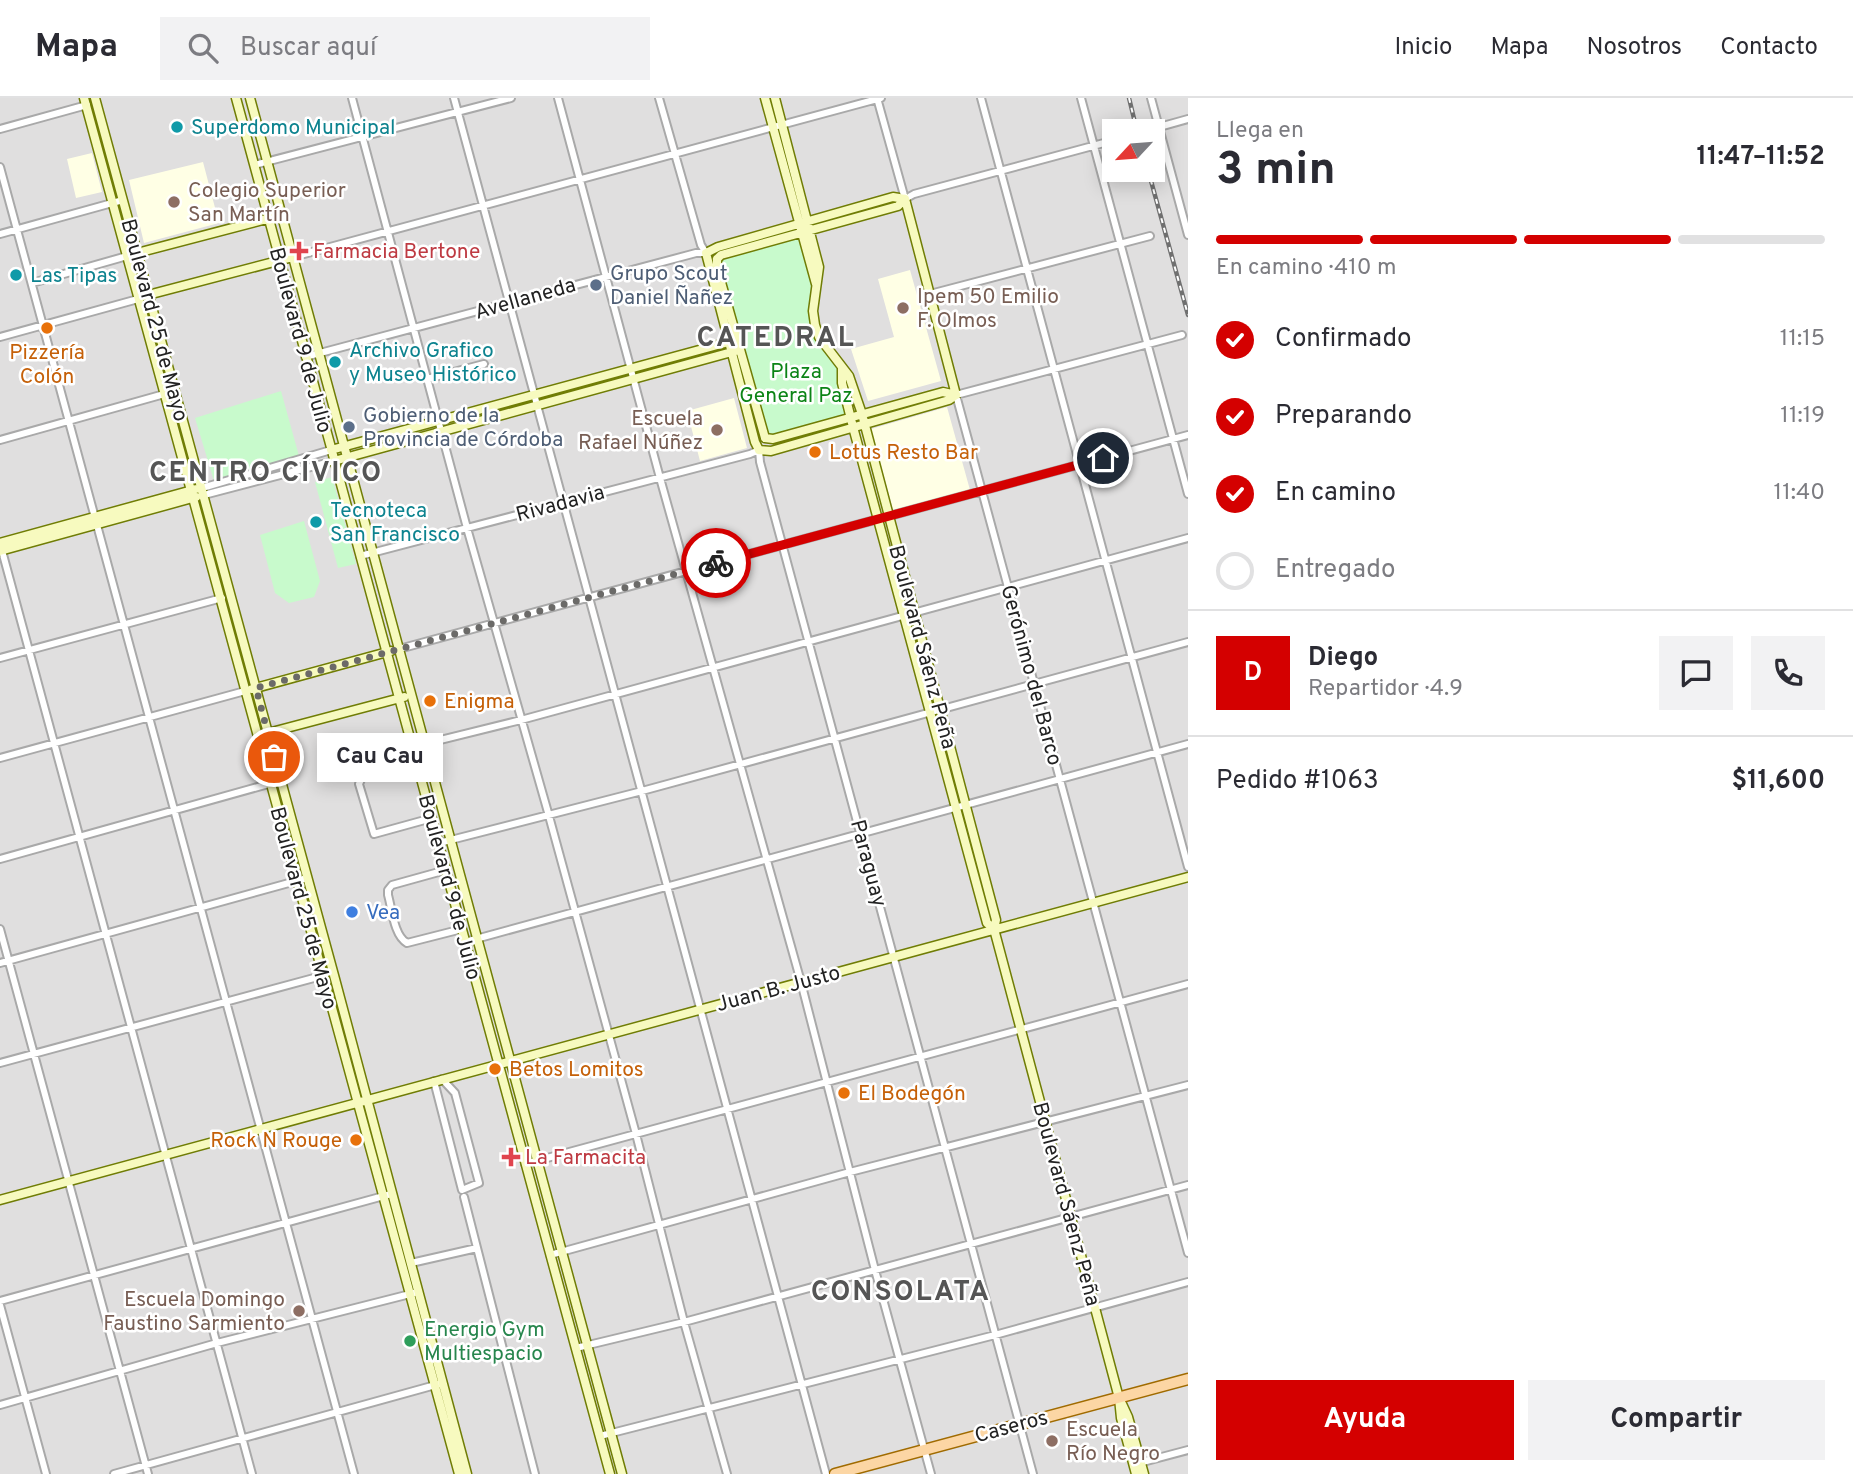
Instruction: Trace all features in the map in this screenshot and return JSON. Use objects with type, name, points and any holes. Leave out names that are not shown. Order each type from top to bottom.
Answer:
[{"type":"main road","name":"Boulevard 9 de Julio","points":[[236,98],[610,1474]]},
{"type":"main road","name":"Boulevard 9 de Julio","points":[[250,98],[622,1474]]},
{"type":"main road","name":"Boulevard Sáenz Peña","points":[[765,98],[817,286]]},
{"type":"main road","name":"Boulevard Sáenz Peña","points":[[775,98],[819,267],[813,311],[814,325],[819,337],[852,383],[862,414],[940,710],[960,806]]},
{"type":"main road","name":"Boulevard 25 de Mayo","points":[[95,100],[368,1099],[387,1195],[439,1384],[467,1474]]},
{"type":"main road","name":"Boulevard 25 de Mayo","points":[[85,102],[357,1102],[411,1263],[414,1293]]},
{"type":"main road","name":"Avellaneda","points":[[706,253],[718,247],[893,197],[905,199]]},
{"type":"main road","name":"Avellaneda","points":[[717,259],[721,255],[898,206],[905,199]]},
{"type":"main road","name":"Gerónimo del Barco","points":[[905,199],[956,394]]},
{"type":"main road","points":[[127,256],[282,215]]},
{"type":"main road","points":[[706,253],[717,259]]},
{"type":"main road","name":"Paraguay","points":[[706,253],[733,346],[765,438]]},
{"type":"main road","points":[[138,299],[293,257]]},
{"type":"main road","name":"Paraguay","points":[[717,259],[733,346],[759,450]]},
{"type":"main road","points":[[331,450],[631,369],[733,346]]},
{"type":"main road","points":[[334,460],[634,378],[733,346]]},
{"type":"main road","name":"Boulevard Sáenz Peña","points":[[842,368],[842,383],[853,427],[930,713],[996,920],[994,929],[1020,1030],[1119,1398],[1128,1416],[1137,1467],[1144,1474]]},
{"type":"main road","name":"Rivadavia","points":[[765,438],[773,439],[943,392],[956,394]]},
{"type":"main road","name":"Rivadavia","points":[[759,450],[771,451],[864,425],[949,400],[956,394]]},
{"type":"main road","points":[[759,450],[765,438]]},
{"type":"main road","points":[[0,547],[203,491]]},
{"type":"main road","points":[[245,691],[399,649]]},
{"type":"main road","points":[[258,736],[412,695]]},
{"type":"main road","name":"Juan B. Justo","points":[[0,1200],[1188,877]]},
{"type":"main road","name":"Caseros","points":[[835,1474],[1188,1379]]},
{"type":"main road","name":"Boulevard 25 de Mayo","points":[[439,1384],[459,1474]]},
{"type":"street","points":[[352,98],[467,528],[549,816],[727,1474]]},
{"type":"street","points":[[454,98],[827,1474]]},
{"type":"street","points":[[254,165],[511,98]]},
{"type":"street","points":[[558,98],[712,668],[801,982],[931,1474]]},
{"type":"street","name":"Paraguay","points":[[659,98],[701,245],[706,253]]},
{"type":"street","points":[[293,257],[878,98]]},
{"type":"street","name":"Gerónimo del Barco","points":[[878,98],[905,199]]},
{"type":"street","points":[[981,98],[1188,867]]},
{"type":"street","points":[[1081,98],[1188,494]]},
{"type":"street","points":[[1151,98],[1157,119]]},
{"type":"street","points":[[0,129],[95,100]]},
{"type":"street","points":[[1166,125],[1188,119]]},
{"type":"street","name":"Avellaneda","points":[[905,199],[914,194],[1102,143]]},
{"type":"street","points":[[1166,151],[1188,235]]},
{"type":"street","points":[[0,167],[354,1474]]},
{"type":"street","points":[[0,234],[123,200]]},
{"type":"street","points":[[930,294],[1150,236]]},
{"type":"street","name":"Avellaneda","points":[[305,357],[606,275],[696,253],[706,253]]},
{"type":"street","points":[[32,283],[127,256]]},
{"type":"street","points":[[0,337],[138,299]]},
{"type":"street","name":"Rivadavia","points":[[956,394],[1182,335]]},
{"type":"street","points":[[428,379],[484,364]]},
{"type":"street","points":[[0,440],[175,391]]},
{"type":"street","name":"Gerónimo del Barco","points":[[956,394],[1188,1252]]},
{"type":"street","points":[[399,649],[1188,435]]},
{"type":"street","points":[[203,491],[331,450]]},
{"type":"street","name":"Paraguay","points":[[759,450],[782,545],[1033,1474]]},
{"type":"street","name":"Rivadavia","points":[[360,556],[759,450]]},
{"type":"street","points":[[203,491],[334,460]]},
{"type":"street","points":[[412,747],[1009,589],[1188,538]]},
{"type":"street","points":[[0,547],[252,1474]]},
{"type":"street","points":[[0,658],[230,595]]},
{"type":"street","points":[[439,843],[836,739],[1188,642]]},
{"type":"street","points":[[0,758],[245,691]]},
{"type":"street","points":[[465,942],[1188,744]]},
{"type":"street","points":[[416,762],[362,777],[359,784],[373,832],[377,834],[432,818]]},
{"type":"street","points":[[0,859],[281,780]]},
{"type":"street","points":[[446,870],[392,885],[388,895],[401,940],[407,943],[462,929]]},
{"type":"street","points":[[0,963],[307,878]]},
{"type":"street","points":[[0,929],[148,1474]]},
{"type":"street","points":[[0,1063],[334,972]]},
{"type":"street","points":[[525,1164],[1188,984]]},
{"type":"street","points":[[340,1040],[351,1037]]},
{"type":"street","points":[[438,1080],[455,1093],[479,1185],[463,1193]]},
{"type":"street","points":[[438,1080],[463,1193],[535,1474]]},
{"type":"street","points":[[550,1255],[850,1172],[1188,1085]]},
{"type":"street","points":[[576,1348],[684,1322],[1188,1185]]},
{"type":"street","points":[[46,1474],[0,1303],[387,1195]]},
{"type":"street","points":[[411,1263],[477,1248]]},
{"type":"street","points":[[600,1436],[900,1360],[1188,1282]]},
{"type":"street","points":[[0,1405],[216,1343],[414,1293]]},
{"type":"street","points":[[114,1474],[439,1384]]},
{"type":"street","points":[[1137,1467],[1188,1450]]},
{"type":"shaded area","points":[[0,98],[1188,98],[1188,1474],[0,1474]]},
{"type":"shaded area","points":[[92,153],[102,192],[76,198],[67,159]]},
{"type":"shaded area","name":"Colegio Superior San Martín","points":[[203,162],[219,223],[144,243],[129,180]]},
{"type":"shaded area","name":"Ipem 50 Emilio F. Olmos","points":[[910,270],[941,381],[868,401],[851,349],[894,337],[878,279]]},
{"type":"shaded area","name":"Escuela Rafael Núñez","points":[[734,398],[747,448],[700,461],[687,411]]},
{"type":"shaded area","points":[[947,407],[970,490],[893,510],[871,429]]},
{"type":"green space","name":"Plaza General Paz","points":[[801,234],[817,286],[815,325],[842,368],[851,417],[768,440],[717,268],[721,255]]},
{"type":"green space","points":[[281,391],[299,456],[214,481],[195,418]]},
{"type":"green space","points":[[332,477],[356,564],[338,568],[315,482]]},
{"type":"green space","points":[[304,521],[320,581],[314,597],[289,603],[275,593],[260,535]]},
{"type":"railway","points":[[1129,98],[1134,119]]},
{"type":"railway","points":[[1151,182],[1188,315]]},
{"type":"way so far","points":[[274,757],[256,688],[716,563]]},
{"type":"place","name":"Superdomo Municipal","points":[[177,127]]},
{"type":"place","name":"Colegio Superior San Martín","points":[[174,202]]},
{"type":"place","name":"Farmacia Bertone","points":[[299,251]]},
{"type":"place","name":"Las Tipas","points":[[16,275]]},
{"type":"place","name":"Grupo Scout Daniel Ñañez","points":[[596,285]]},
{"type":"place","name":"Ipem 50 Emilio F. Olmos","points":[[903,308]]},
{"type":"place","name":"Pizzería Colón","points":[[47,328]]},
{"type":"place","name":"Archivo Grafico y Museo Histórico","points":[[335,362]]},
{"type":"place","name":"Gobierno de la Provincia de Córdoba","points":[[349,427]]},
{"type":"place","name":"Escuela Rafael Núñez","points":[[717,430]]},
{"type":"place","name":"Lotus Resto Bar","points":[[815,452]]},
{"type":"place","name":"Tecnoteca San Francisco","points":[[316,522]]},
{"type":"place","name":"Enigma","points":[[430,701]]},
{"type":"place","name":"Cau Cau","points":[[274,757]]},
{"type":"place","name":"Vea","points":[[352,912]]},
{"type":"place","name":"Betos Lomitos","points":[[495,1069]]},
{"type":"place","name":"El Bodegón","points":[[844,1093]]},
{"type":"place","name":"Rock N Rouge","points":[[356,1140]]},
{"type":"place","name":"La Farmacita","points":[[511,1157]]},
{"type":"place","name":"Escuela Domingo Faustino Sarmiento","points":[[299,1311]]},
{"type":"place","name":"Energio Gym Multiespacio","points":[[410,1341]]},
{"type":"place","name":"Escuela Río Negro","points":[[1052,1441]]},
{"type":"district","name":"CATEDRAL","points":[[776,336]]},
{"type":"district","name":"CENTRO CÍVICO","points":[[266,471]]},
{"type":"district","name":"CONSOLATA","points":[[901,1290]]},
{"type":"route","points":[[716,563],[1103,458]]}]
